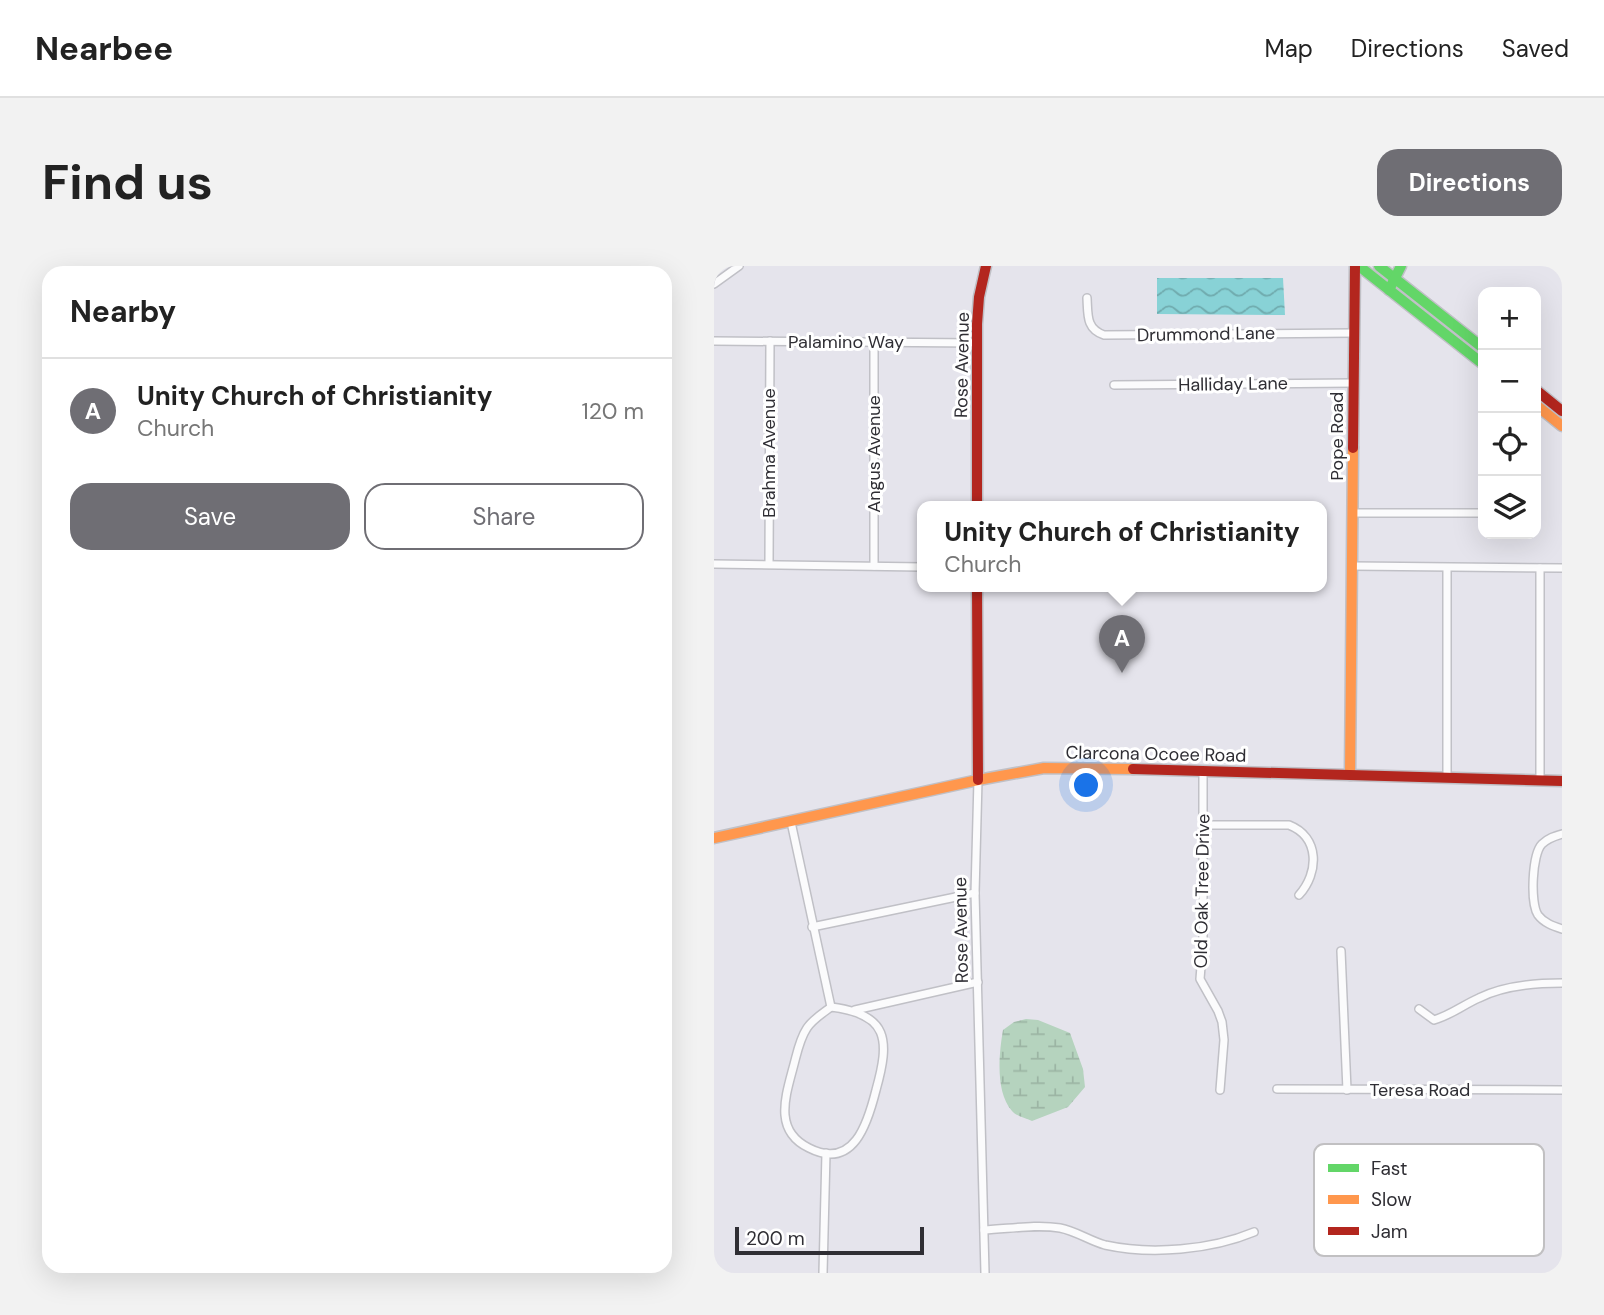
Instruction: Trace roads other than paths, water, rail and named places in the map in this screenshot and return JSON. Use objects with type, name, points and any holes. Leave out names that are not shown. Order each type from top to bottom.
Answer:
[{"type":"main road","name":"Rose Avenue","points":[[977,501],[977,342],[979,298],[986,266]]},
{"type":"main road","points":[[1357,266],[1478,360]]},
{"type":"main road","name":"Pope Road","points":[[1350,775],[1353,333],[1357,266]]},
{"type":"main road","points":[[1379,266],[1478,344]]},
{"type":"main road","points":[[1389,290],[1401,266]]},
{"type":"main road","points":[[1541,394],[1562,411]]},
{"type":"main road","points":[[1541,409],[1562,426]]},
{"type":"main road","name":"Rose Avenue","points":[[977,592],[978,780]]},
{"type":"main road","name":"Clarcona Ocoee Road","points":[[714,838],[1044,768],[1562,781]]},
{"type":"street","points":[[714,284],[739,266]]},
{"type":"street","name":"Drummond Lane","points":[[1087,298],[1090,326],[1104,335],[1353,333]]},
{"type":"street","name":"Palamino Way","points":[[714,341],[977,342]]},
{"type":"street","name":"Brahma Avenue","points":[[769,564],[770,341]]},
{"type":"street","name":"Angus Avenue","points":[[874,341],[874,566]]},
{"type":"street","name":"Halliday Lane","points":[[1114,385],[1353,383]]},
{"type":"street","points":[[1353,513],[1478,513]]},
{"type":"street","points":[[714,564],[917,567]]},
{"type":"street","points":[[1352,566],[1562,568]]},
{"type":"street","points":[[1447,568],[1447,777]]},
{"type":"street","points":[[1540,568],[1540,780]]},
{"type":"street","name":"Old Oak Tree Drive","points":[[1203,770],[1203,941],[1200,979],[1219,1011],[1222,1022],[1224,1059],[1220,1090]]},
{"type":"street","name":"Rose Avenue","points":[[978,780],[975,893],[985,1273]]},
{"type":"street","points":[[791,822],[831,1007]]},
{"type":"street","points":[[1203,825],[1289,825],[1302,830],[1310,840],[1313,869],[1308,884],[1299,895]]},
{"type":"street","points":[[1562,834],[1550,838],[1538,850],[1535,860],[1534,901],[1538,915],[1551,926],[1562,929]]},
{"type":"street","points":[[813,927],[975,893]]},
{"type":"street","points":[[1341,951],[1347,1090]]},
{"type":"street","points":[[855,1010],[871,1020],[881,1033],[885,1048],[884,1061],[867,1125],[852,1144],[841,1151],[825,1153],[799,1143],[785,1118],[784,1102],[800,1041],[808,1026],[831,1007],[855,1010],[978,982]]},
{"type":"street","points":[[1419,1009],[1434,1020],[1456,1012],[1483,996],[1538,984],[1562,983]]},
{"type":"street","name":"Teresa Road","points":[[1277,1089],[1562,1090]]},
{"type":"street","points":[[823,1273],[825,1153]]},
{"type":"street","points":[[984,1230],[1047,1227],[1077,1233],[1102,1244],[1168,1250],[1223,1243],[1254,1232]]},
{"type":"water","points":[[1157,278],[1283,278],[1285,315],[1157,314]]},
{"type":"place","name":"Unity Church of Christianity","points":[[1122,673]]}]
